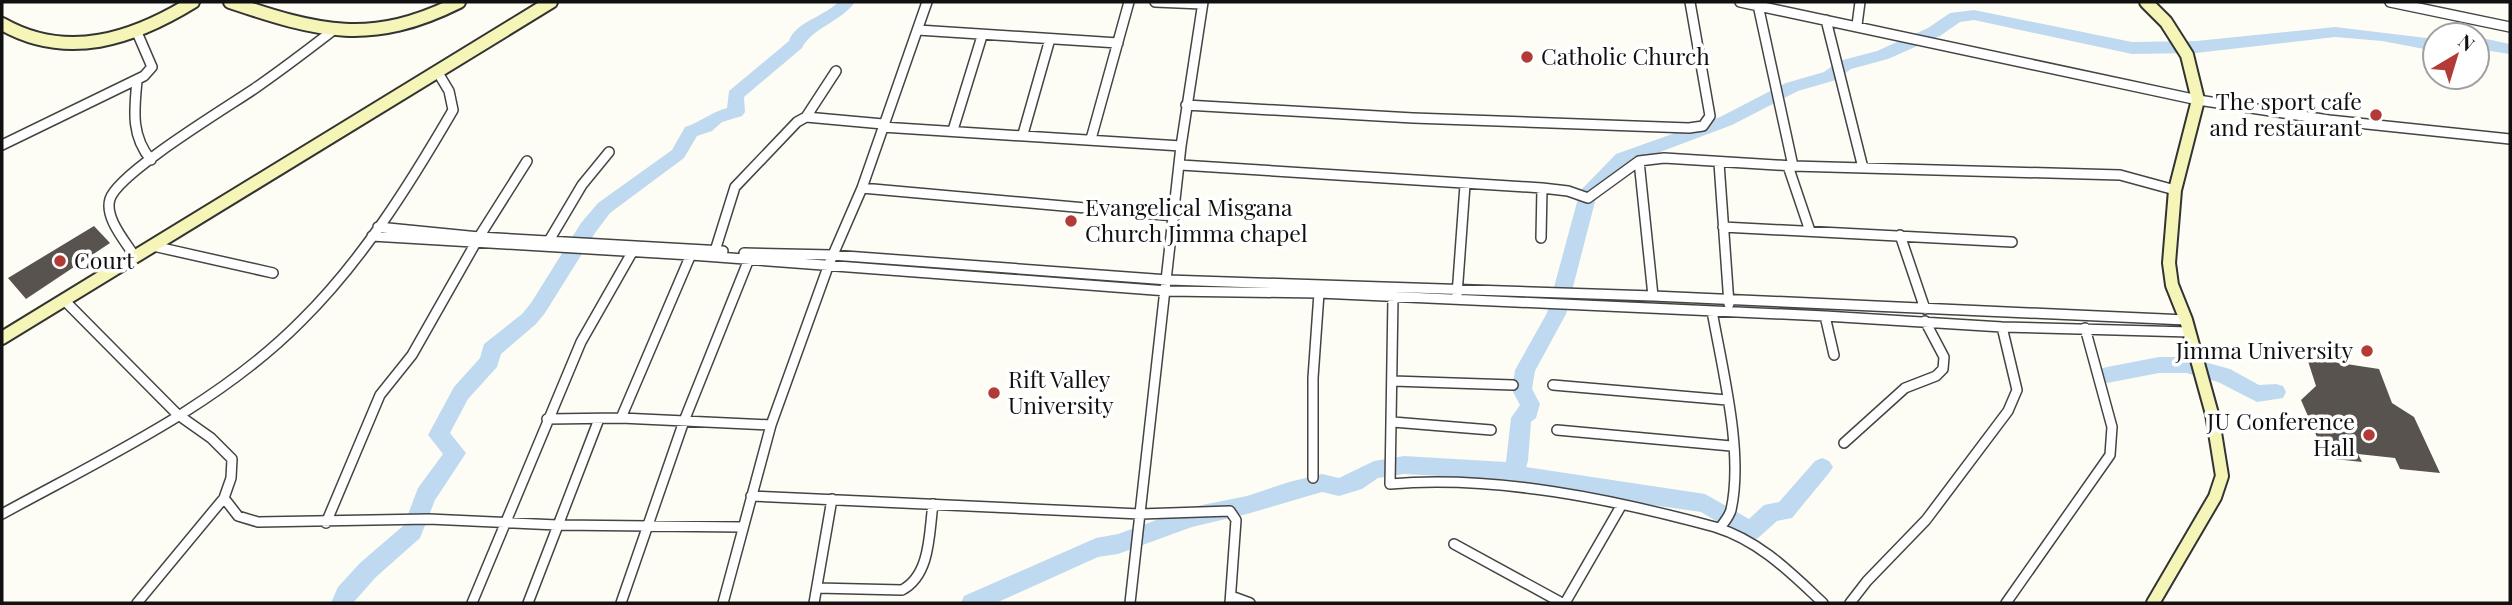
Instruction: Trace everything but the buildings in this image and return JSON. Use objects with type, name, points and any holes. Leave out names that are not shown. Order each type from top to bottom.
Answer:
[{"type":"street","points":[[2,25],[28,40],[90,42],[136,30],[193,2]]},
{"type":"street","points":[[230,2],[331,32],[364,32],[392,28],[459,2]]},
{"type":"street","points":[[2,338],[551,2]]},
{"type":"street","points":[[723,603],[771,425],[830,260],[862,188],[927,2]]},
{"type":"street","points":[[1091,139],[1129,2]]},
{"type":"street","points":[[1130,603],[1167,291],[1181,146],[1203,3],[1155,2]]},
{"type":"street","points":[[1186,105],[1413,118],[1689,128],[1703,126],[1710,116],[1690,2]]},
{"type":"street","points":[[1740,2],[2198,100],[2329,120],[2510,139]]},
{"type":"street","points":[[1857,25],[1860,2]]},
{"type":"street","points":[[2146,2],[2168,24],[2187,55],[2198,100],[2175,190],[2169,263],[2172,285],[2186,320],[2209,402],[2222,476],[2202,520],[2153,603]]},
{"type":"street","points":[[2390,2],[2510,27]]},
{"type":"street","points":[[1758,5],[1790,166],[1810,231]]},
{"type":"street","points":[[1826,20],[1863,168]]},
{"type":"street","points":[[2,145],[137,81],[152,67],[136,30]]},
{"type":"street","points":[[918,30],[1118,43]]},
{"type":"street","points":[[135,257],[111,215],[110,198],[114,191],[151,160],[271,78],[331,32]]},
{"type":"street","points":[[953,130],[982,36]]},
{"type":"street","points":[[1023,134],[1050,39]]},
{"type":"street","points":[[2,514],[117,452],[177,414],[251,363],[295,328],[372,236],[422,165],[453,110],[449,91],[437,71]]},
{"type":"street","points":[[714,253],[735,187],[797,122],[806,117],[836,71]]},
{"type":"street","points":[[137,81],[133,130],[141,150],[151,160]]},
{"type":"street","points":[[806,117],[1181,146]]},
{"type":"street","points":[[550,239],[582,185],[609,152]]},
{"type":"street","points":[[1181,165],[1542,188],[1568,191],[1588,198],[1639,161],[1673,158],[1790,166],[2120,175],[2175,190]]},
{"type":"street","points":[[326,523],[380,396],[412,355],[477,240],[527,161]]},
{"type":"street","points":[[1639,161],[1653,296]]},
{"type":"street","points":[[1719,163],[1728,301],[1731,312]]},
{"type":"street","points":[[1457,300],[1465,185]]},
{"type":"street","points":[[862,188],[1175,216]]},
{"type":"street","points":[[1541,238],[1542,188]]},
{"type":"street","points":[[378,227],[477,240],[550,239],[634,248]]},
{"type":"street","points":[[1723,227],[2012,242]]},
{"type":"street","points":[[372,236],[692,251],[1168,279],[1653,296],[2186,320]]},
{"type":"street","points":[[1900,236],[1925,309]]},
{"type":"street","points":[[153,246],[274,273]]},
{"type":"street","points":[[472,603],[503,523],[581,342],[634,248]]},
{"type":"street","points":[[621,418],[692,251]]},
{"type":"street","points":[[621,603],[684,421],[750,256]]},
{"type":"street","points":[[830,260],[1167,291],[1319,293],[2190,334]]},
{"type":"street","points":[[1314,478],[1313,377],[1319,293]]},
{"type":"street","points":[[1393,297],[1390,484],[1419,480],[1487,484],[1621,506],[1720,528],[1750,541],[1823,603]]},
{"type":"street","points":[[65,301],[177,414],[211,438],[232,459],[232,478],[223,498],[137,603]]},
{"type":"street","points":[[1712,311],[1727,400],[1731,446],[1731,512],[1720,528]]},
{"type":"street","points":[[1825,316],[1835,355]]},
{"type":"street","points":[[1844,443],[1905,388],[1936,376],[1942,369],[1944,357],[1925,321]]},
{"type":"street","points":[[1850,603],[1867,581],[1926,520],[2008,411],[2017,390],[2002,327]]},
{"type":"street","points":[[2006,603],[2110,455],[2112,427],[2085,328]]},
{"type":"street","points":[[1393,381],[1513,385]]},
{"type":"street","points":[[1553,385],[1727,400]]},
{"type":"street","points":[[547,419],[621,418],[771,425]]},
{"type":"street","points":[[528,603],[599,419]]},
{"type":"street","points":[[1393,422],[1491,430]]},
{"type":"street","points":[[1557,430],[1731,446]]},
{"type":"street","points":[[751,496],[1140,514],[1226,510],[1236,520],[1231,600],[1250,603]]},
{"type":"street","points":[[223,498],[238,516],[245,519],[326,523],[429,519],[556,525],[743,527]]},
{"type":"street","points":[[814,603],[832,499]]},
{"type":"street","points":[[817,588],[902,590],[913,586],[921,573],[933,504]]},
{"type":"street","points":[[1454,544],[1563,603],[1621,506]]},
{"type":"waterway","points":[[342,603],[346,594],[368,570],[412,531],[426,495],[456,453],[438,435],[461,393],[490,361],[491,350],[529,319],[538,308],[588,228],[604,208],[678,154],[691,131],[706,127],[716,117],[736,112],[735,95],[796,44],[799,35],[836,14],[847,2]]},
{"type":"waterway","points":[[1512,471],[1518,461],[1521,418],[1529,412],[1530,404],[1522,390],[1525,370],[1556,314],[1589,191],[1622,159],[1726,121],[1792,87],[1830,76],[1845,65],[1882,55],[1934,32],[1956,17],[1974,15],[2132,48],[2196,47],[2335,32],[2421,43]]},
{"type":"waterway","points":[[2491,46],[2510,49]]},
{"type":"waterway","points":[[2107,375],[2159,365],[2186,365],[2223,375],[2257,394],[2276,392]]},
{"type":"waterway","points":[[972,603],[1096,548],[1118,544],[1192,517],[1247,505],[1289,491],[1322,483],[1339,487],[1374,470],[1404,465],[1512,471]]},
{"type":"waterway","points":[[1512,471],[1533,479],[1705,503],[1750,531],[1772,512],[1784,511],[1822,467]]},
{"type":"place","name":"Catholic Church","points":[[1527,57]]},
{"type":"place","name":"The sport cafe and restaurant","points":[[2376,115]]},
{"type":"place","name":"Evangelical Misgana Church Jimma chapel","points":[[1071,221]]},
{"type":"place","name":"Court","points":[[60,261]]},
{"type":"place","name":"Jimma University","points":[[2367,351]]},
{"type":"place","name":"Rift Valley University","points":[[994,393]]},
{"type":"place","name":"JU Conference Hall","points":[[2369,435]]}]
